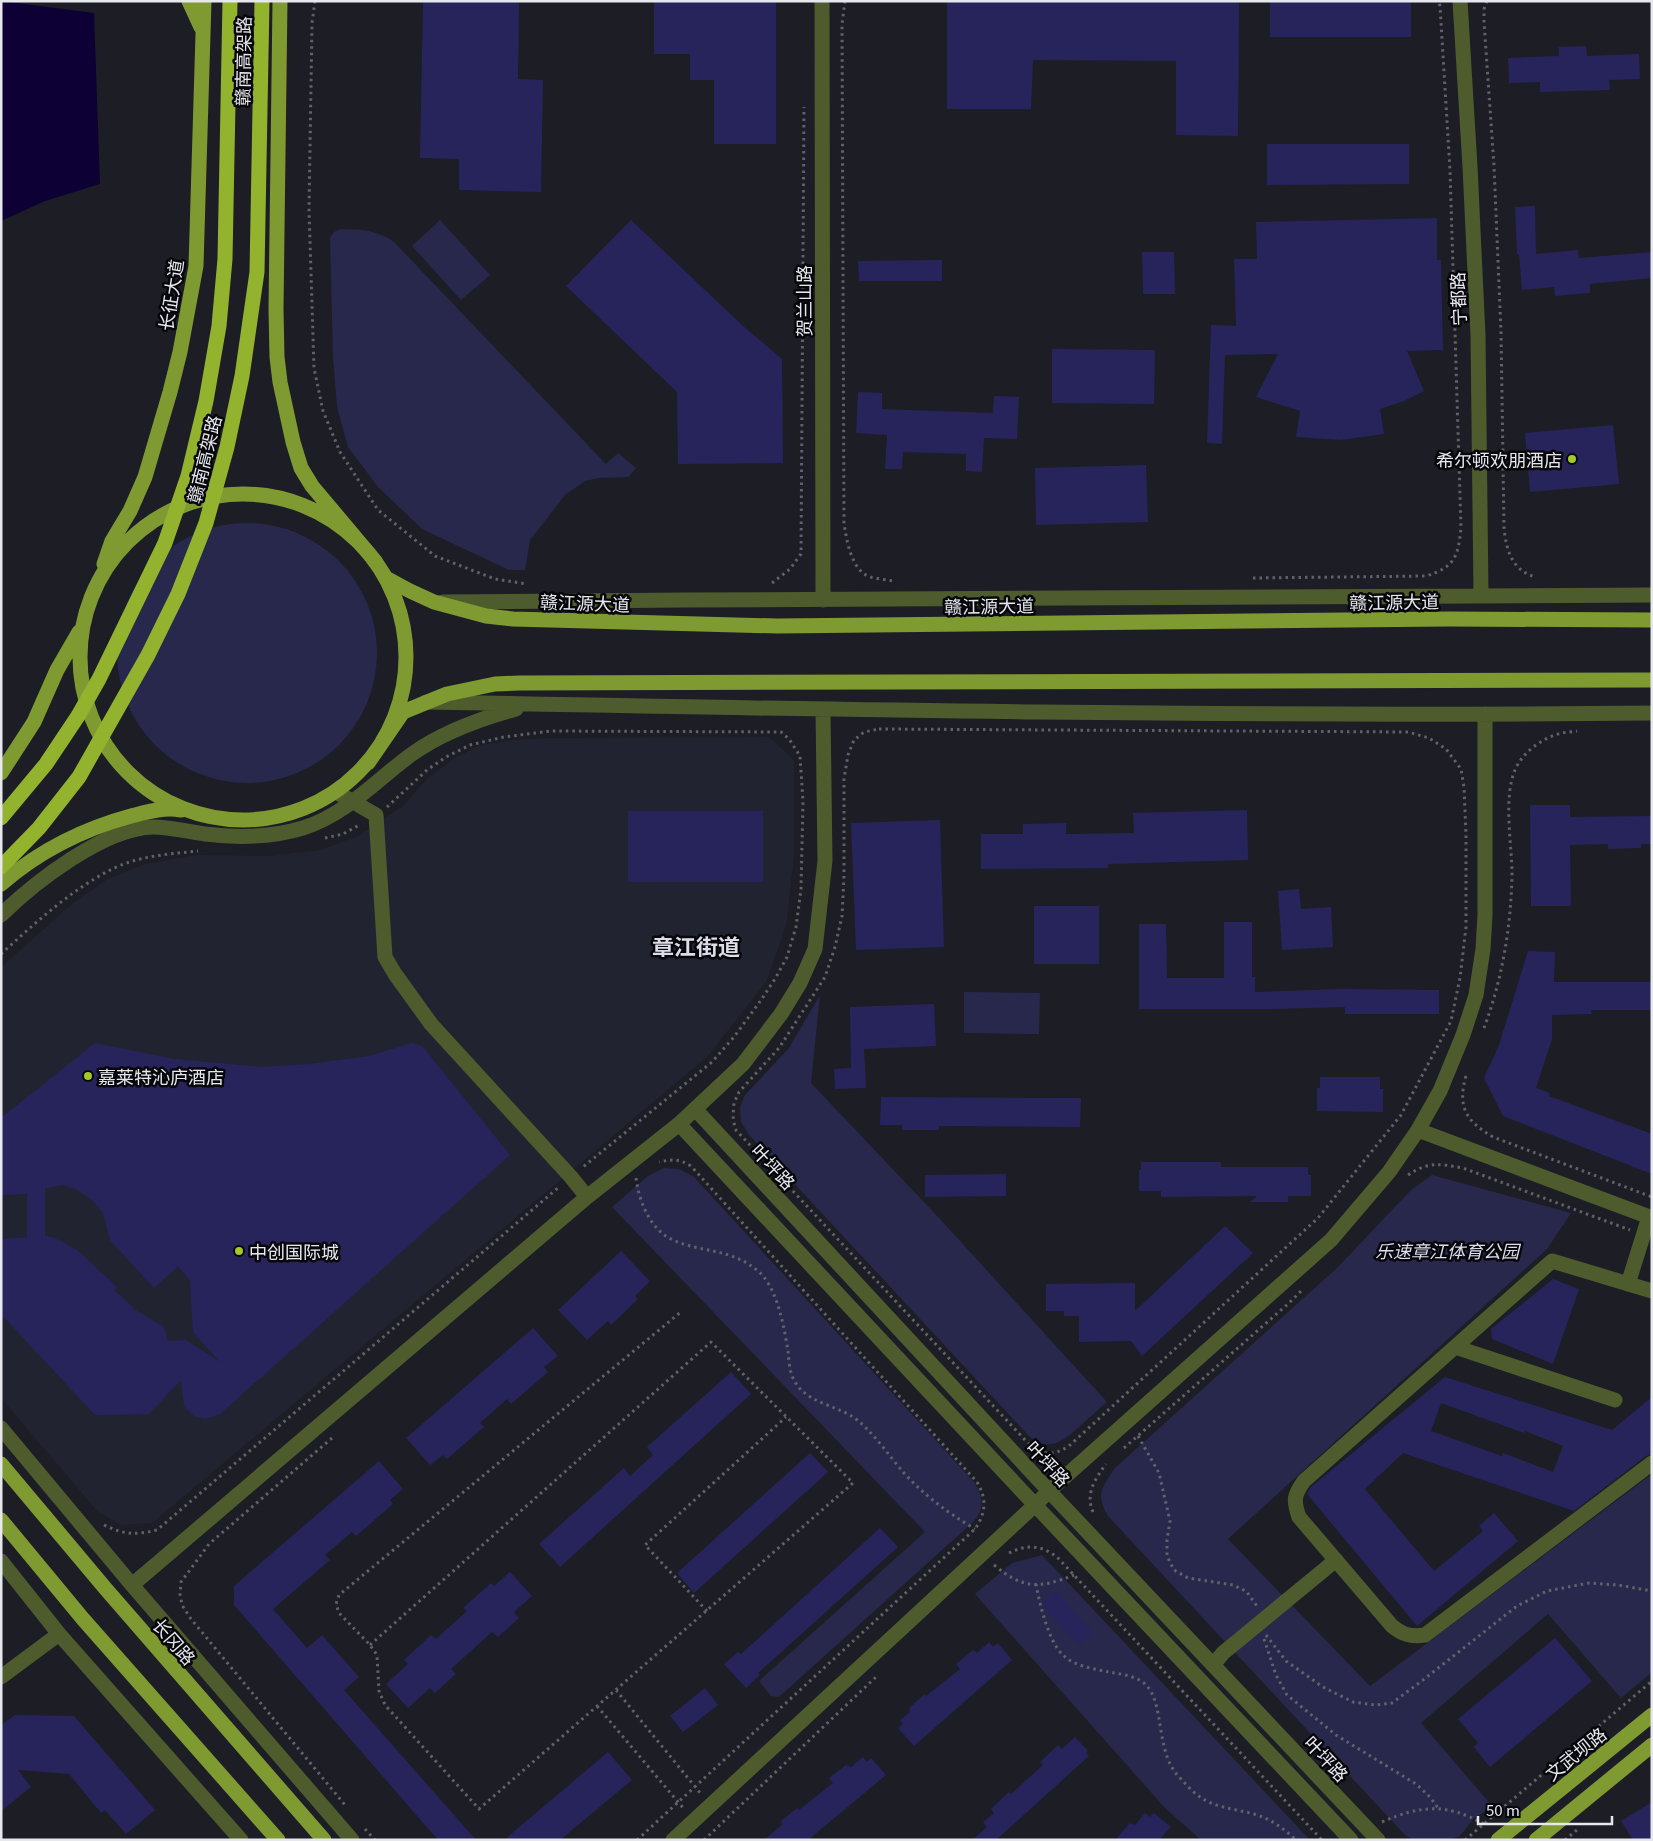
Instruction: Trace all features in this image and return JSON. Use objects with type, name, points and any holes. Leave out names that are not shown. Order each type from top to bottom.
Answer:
[{"type":"highway","name":"赣南高架路","points":[[1,818],[46,764],[78,716],[99,679],[165,543],[188,476],[206,401],[219,326],[225,259],[230,1]]},
{"type":"highway","name":"赣南高架路","points":[[1,868],[39,828],[79,777],[148,656],[178,594],[206,523],[227,447],[240,385],[257,272],[262,1]]},
{"type":"main road","points":[[189,1],[204,34]]},
{"type":"main road","name":"长征大道","points":[[98,580],[112,541],[130,510],[145,477],[180,352],[196,266],[204,1]]},
{"type":"main road","points":[[280,1],[276,272],[277,357],[280,382],[293,442],[302,468],[312,486],[354,538]]},
{"type":"main road","points":[[280,29],[285,1]]},
{"type":"main road","points":[[214,818],[183,809],[154,794],[128,774],[108,749],[92,721],[82,690],[79,658],[82,626],[88,602],[98,580],[115,555],[135,534],[160,517],[187,504],[216,497],[246,494],[275,498],[304,506],[330,520],[354,538]]},
{"type":"main road","name":"赣江源大道","points":[[354,538],[375,561],[386,578],[410,592],[434,602],[486,616],[513,619],[777,626],[1448,619],[1652,620]]},
{"type":"main road","points":[[368,763],[385,737],[398,709],[405,679],[406,655],[401,617],[391,588],[375,561]]},
{"type":"main road","points":[[1,773],[34,722],[57,670],[82,626]]},
{"type":"main road","points":[[1,884],[61,842],[114,820],[170,808],[214,818],[246,820],[278,817],[308,807],[336,792],[353,778],[368,763],[403,712],[425,702],[471,688],[519,683],[1457,679],[1652,680]]},
{"type":"main road","name":"长冈路","points":[[1,1464],[105,1588],[324,1840]]},
{"type":"main road","points":[[1,1520],[83,1619],[278,1840]]},
{"type":"main road","name":"文武坝路","points":[[1498,1840],[1652,1714]]},
{"type":"main road","points":[[1536,1840],[1652,1745]]},
{"type":"street","name":"贺兰山路","points":[[822,1],[823,600]]},
{"type":"street","name":"宁都路","points":[[1460,1],[1478,335],[1481,595]]},
{"type":"street","points":[[434,602],[823,600],[1316,594],[1652,595]]},
{"type":"street","points":[[425,702],[824,710],[1485,714],[1652,713]]},
{"type":"street","points":[[1,915],[37,883],[71,860],[93,847],[122,834],[150,827],[224,836],[247,836],[302,828],[328,818],[353,802],[434,739],[468,724],[536,704]]},
{"type":"street","points":[[132,1585],[587,1197],[696,1110],[743,1064],[781,1014],[800,983],[815,949],[825,861],[824,710]]},
{"type":"street","points":[[673,1840],[1035,1506],[1048,1491],[1331,1240],[1390,1172],[1418,1130],[1440,1091],[1463,1035],[1476,994],[1483,949],[1485,915],[1485,714]]},
{"type":"street","points":[[336,792],[376,815],[385,957],[395,974],[431,1024],[571,1177],[587,1197]]},
{"type":"street","name":"叶坪路","points":[[696,1110],[1048,1491],[1214,1664],[1378,1840]]},
{"type":"street","points":[[679,1124],[1035,1506],[1351,1840]]},
{"type":"street","points":[[1418,1130],[1651,1217],[1628,1284]]},
{"type":"street","points":[[1652,1292],[1552,1261],[1304,1481],[1295,1493],[1295,1506],[1299,1517],[1392,1626],[1400,1633],[1411,1636],[1425,1635],[1652,1463]]},
{"type":"street","points":[[1455,1347],[1615,1400]]},
{"type":"street","points":[[1,1428],[132,1585],[352,1840]]},
{"type":"street","points":[[1214,1664],[1223,1653],[1336,1560]]},
{"type":"street","points":[[1,1561],[59,1634],[241,1840]]},
{"type":"street","points":[[1,1677],[59,1634]]},
{"type":"path","points":[[315,1],[312,23],[309,210],[314,368],[323,411],[340,452],[378,510],[435,556],[495,579],[530,584]]},
{"type":"path","points":[[845,1],[842,24],[844,524],[848,546],[859,569],[869,576],[901,582]]},
{"type":"path","points":[[1246,578],[1426,576],[1442,571],[1454,560],[1459,548],[1461,528],[1451,198],[1440,6],[1438,1]]},
{"type":"path","points":[[1487,1],[1484,9],[1484,22],[1494,166],[1504,527],[1506,546],[1512,561],[1529,576],[1543,579]]},
{"type":"path","points":[[766,585],[772,584],[790,569],[801,554],[804,97]]},
{"type":"path","points":[[879,729],[1408,732],[1430,738],[1446,749],[1460,769],[1464,787],[1465,812],[1466,927],[1460,978],[1452,1021],[1401,1115],[1318,1218],[1070,1446],[1060,1452],[1048,1453],[1037,1451],[1026,1442],[735,1129],[734,1103],[739,1092],[780,1048],[824,977],[835,947],[842,916],[844,779],[848,755],[854,740],[864,732],[879,729]]},
{"type":"path","points":[[1482,1035],[1494,1002],[1508,925],[1512,876],[1511,786],[1516,768],[1527,752],[1559,733],[1583,731]]},
{"type":"path","points":[[1468,1069],[1462,1101],[1466,1115],[1477,1127],[1493,1137],[1652,1197]]},
{"type":"path","points":[[637,1840],[696,1788],[975,1529],[982,1520],[984,1510],[983,1492],[978,1482],[691,1166],[682,1160],[670,1159],[654,1163]]},
{"type":"path","points":[[1406,1176],[1426,1165],[1445,1165],[1463,1168],[1644,1235]]},
{"type":"path","points":[[628,1184],[640,1175]]},
{"type":"path","points":[[635,1178],[638,1196],[649,1218],[660,1231],[672,1240],[722,1252],[758,1271],[769,1286],[777,1304],[784,1327],[789,1366],[793,1379],[802,1392],[816,1401],[853,1417],[926,1496],[975,1529]]},
{"type":"path","points":[[1118,1454],[1308,1284]]},
{"type":"path","points":[[370,1645],[711,1342],[853,1483],[478,1809],[385,1705],[379,1691],[377,1656],[370,1645],[339,1613],[336,1604],[339,1595],[682,1311]]},
{"type":"path","points":[[707,1611],[645,1545],[786,1418]]},
{"type":"path","points":[[336,1435],[209,1544],[181,1582],[180,1594],[182,1605],[192,1619],[349,1809]]},
{"type":"path","points":[[1105,1465],[1112,1459]]},
{"type":"path","points":[[1007,1554],[1027,1546],[1038,1546],[1057,1557],[1322,1840]]},
{"type":"path","points":[[996,1563],[994,1565],[1009,1578],[1029,1585],[1052,1584],[1074,1575]]},
{"type":"path","points":[[1036,1584],[1044,1618],[1062,1655],[1075,1663],[1135,1678],[1145,1684],[1152,1694],[1157,1710],[1166,1756],[1176,1774],[1199,1797],[1213,1804],[1256,1815],[1280,1825],[1296,1840]]},
{"type":"path","points":[[1256,1602],[1263,1620],[1265,1643],[1276,1675],[1287,1696],[1336,1735],[1416,1784],[1430,1797],[1438,1808]]},
{"type":"path","points":[[704,1840],[878,1675]]},
{"type":"path","points":[[1465,1840],[1652,1681]]},
{"type":"path","points":[[616,1690],[711,1805]]},
{"type":"path","points":[[597,1706],[694,1821]]},
{"type":"path","points":[[1382,1822],[1404,1812],[1420,1808],[1438,1808],[1456,1810],[1484,1824]]},
{"type":"path","points":[[362,1824],[375,1840]]},
{"type":"shaded area","points":[[1,1],[94,13],[100,184],[45,201],[1,221]]},
{"type":"shaded area","name":"中创国际城","points":[[769,737],[794,760],[794,856],[786,926],[766,982],[707,1057],[152,1523],[121,1525],[98,1512],[1,1398],[1,967],[73,903],[106,880],[145,864],[198,855],[269,856],[321,850],[360,835],[402,807],[428,778],[455,758],[480,745],[513,740],[547,738]]},
{"type":"green space","points":[[440,220],[490,275],[461,300],[412,246]]},
{"type":"green space","points":[[341,229],[375,232],[394,242],[606,464],[618,453],[636,468],[629,477],[599,478],[585,481],[565,495],[530,540],[525,570],[509,570],[422,529],[378,487],[348,447],[337,407],[333,357],[330,238],[334,232]]},
{"type":"green space","points":[[247,523],[272,526],[297,533],[319,545],[339,561],[355,581],[367,603],[374,628],[377,653],[374,678],[367,703],[355,725],[339,745],[319,761],[297,773],[272,780],[247,783],[222,780],[197,773],[175,761],[155,745],[139,725],[127,703],[120,678],[117,653],[120,628],[127,603],[139,581],[155,561],[175,545],[197,533],[222,526]]},
{"type":"green space","points":[[964,992],[1040,993],[1039,1034],[964,1033]]},
{"type":"green space","points":[[820,995],[811,1083],[940,1219],[1107,1402],[1062,1440],[1056,1443],[1043,1444],[1029,1436],[750,1136],[741,1122],[740,1107],[745,1095],[789,1048]]},
{"type":"green space","points":[[664,1168],[679,1169],[694,1177],[975,1483],[980,1494],[981,1508],[973,1522],[779,1697],[771,1696],[759,1681],[925,1532],[612,1207],[648,1176]]},
{"type":"green space","name":"乐速章江体育公园","points":[[1432,1175],[1571,1213],[1547,1249],[1228,1539],[1370,1686],[1652,1474],[1652,1672],[1621,1698],[1548,1614],[1421,1723],[1493,1807],[1474,1818],[1460,1836],[1448,1840],[1414,1840],[1405,1835],[1108,1516],[1101,1496],[1107,1480],[1115,1468],[1337,1268],[1411,1190]]},
{"type":"green space","points":[[1042,1555],[1310,1840],[1201,1840],[1165,1808],[975,1594],[1012,1563]]},
{"type":"building","points":[[423,1],[519,1],[518,79],[543,80],[541,192],[459,190],[459,159],[420,158]]},
{"type":"building","points":[[654,1],[776,1],[776,144],[714,144],[714,80],[690,80],[690,54],[654,54]]},
{"type":"building","points":[[947,1],[1239,1],[1238,136],[1176,135],[1176,61],[1033,60],[1031,109],[947,109]]},
{"type":"building","points":[[1270,1],[1411,1],[1411,37],[1270,37]]},
{"type":"building","points":[[1586,46],[1587,56],[1639,54],[1640,79],[1609,80],[1610,90],[1540,92],[1540,82],[1509,83],[1508,58],[1559,56],[1559,47]]},
{"type":"building","points":[[1267,144],[1409,144],[1409,184],[1267,185]]},
{"type":"building","points":[[1535,206],[1536,254],[1578,250],[1579,258],[1652,252],[1652,278],[1590,284],[1590,293],[1555,296],[1554,287],[1522,290],[1519,254],[1517,254],[1515,207]]},
{"type":"building","points":[[1437,218],[1437,260],[1441,260],[1443,350],[1407,351],[1424,391],[1404,401],[1380,409],[1384,434],[1341,440],[1296,437],[1300,411],[1256,397],[1278,354],[1225,355],[1222,444],[1207,443],[1211,325],[1236,326],[1234,259],[1257,259],[1256,222]]},
{"type":"building","points":[[631,220],[742,325],[782,359],[783,463],[678,464],[677,392],[566,286]]},
{"type":"building","points":[[1142,252],[1174,252],[1175,294],[1143,294]]},
{"type":"building","points":[[942,260],[942,281],[859,281],[858,261]]},
{"type":"building","points":[[1052,349],[1155,350],[1154,404],[1052,403]]},
{"type":"building","points":[[858,392],[882,393],[882,409],[993,413],[994,396],[1019,397],[1017,439],[984,438],[982,472],[966,471],[966,454],[903,452],[902,469],[885,469],[887,435],[856,433]]},
{"type":"building","name":"希尔顿欢朋酒店","points":[[1613,425],[1619,484],[1530,492],[1525,433]]},
{"type":"building","points":[[1146,465],[1148,522],[1036,525],[1035,468]]},
{"type":"building","points":[[1530,805],[1570,805],[1570,817],[1652,816],[1652,844],[1641,844],[1641,848],[1608,849],[1608,844],[1570,845],[1571,906],[1531,906]]},
{"type":"building","points":[[1247,810],[1248,860],[1108,864],[1108,868],[981,869],[981,834],[1023,834],[1023,824],[1066,823],[1066,834],[1134,833],[1133,813]]},
{"type":"building","points":[[628,811],[763,811],[763,882],[628,882]]},
{"type":"building","points":[[940,820],[944,947],[856,950],[851,823]]},
{"type":"building","points":[[1299,889],[1301,909],[1331,907],[1333,947],[1282,950],[1278,891]]},
{"type":"building","points":[[1034,906],[1099,906],[1099,964],[1034,964]]},
{"type":"building","points":[[1224,922],[1252,922],[1252,977],[1255,977],[1255,992],[1340,989],[1439,990],[1439,1014],[1345,1014],[1345,1007],[1139,1009],[1139,924],[1166,924],[1167,978],[1224,978]]},
{"type":"building","points":[[1528,951],[1555,952],[1554,982],[1652,982],[1652,1010],[1591,1010],[1592,1014],[1552,1015],[1552,1039],[1536,1088],[1550,1093],[1549,1096],[1652,1134],[1652,1174],[1503,1116],[1484,1078],[1499,1045]]},
{"type":"building","points":[[934,1004],[936,1046],[864,1049],[866,1088],[835,1089],[834,1069],[851,1068],[850,1007]]},
{"type":"building","points":[[95,1043],[174,1059],[262,1067],[310,1064],[369,1056],[412,1043],[422,1046],[510,1155],[220,1414],[205,1419],[194,1416],[184,1406],[181,1380],[149,1414],[95,1415],[1,1314],[1,1239],[27,1237],[27,1194],[1,1195],[1,1118]],"holes":[[[63,1185],[76,1189],[92,1200],[103,1213],[110,1240],[154,1288],[178,1266],[190,1281],[193,1332],[220,1362],[186,1340],[168,1341],[164,1327],[132,1308],[114,1290],[117,1287],[77,1250],[55,1238],[45,1236],[45,1188]]]},
{"type":"building","points":[[1320,1077],[1380,1077],[1380,1089],[1383,1089],[1383,1112],[1317,1111],[1317,1088],[1320,1088]]},
{"type":"building","points":[[881,1097],[1081,1098],[1080,1127],[939,1126],[939,1130],[902,1130],[902,1125],[880,1125]]},
{"type":"building","points":[[1141,1162],[1221,1162],[1221,1167],[1308,1167],[1308,1175],[1311,1175],[1311,1196],[1288,1196],[1288,1202],[1250,1202],[1257,1196],[1161,1197],[1161,1191],[1139,1191]]},
{"type":"building","points":[[1006,1174],[1006,1196],[925,1197],[925,1175]]},
{"type":"building","points":[[1225,1226],[1253,1253],[1142,1356],[1131,1341],[1079,1342],[1079,1316],[1064,1316],[1064,1311],[1046,1311],[1046,1284],[1135,1283],[1135,1311]]},
{"type":"building","points":[[621,1251],[650,1281],[635,1296],[638,1299],[611,1325],[608,1321],[587,1340],[558,1310]]},
{"type":"building","points":[[1553,1279],[1579,1289],[1553,1364],[1492,1339],[1491,1329]]},
{"type":"building","points":[[533,1328],[558,1356],[544,1367],[548,1372],[511,1404],[507,1399],[480,1423],[484,1427],[447,1459],[443,1455],[430,1465],[406,1438]]},
{"type":"building","points":[[731,1372],[751,1394],[560,1567],[539,1544],[624,1468],[630,1476],[653,1455],[647,1447]]},
{"type":"building","points":[[1445,1377],[1612,1430],[1652,1397],[1652,1454],[1646,1456],[1574,1511],[1403,1453],[1365,1489],[1434,1571],[1483,1531],[1479,1526],[1494,1513],[1518,1541],[1417,1626],[1307,1494],[1311,1487]],"holes":[[[1441,1403],[1524,1433],[1525,1431],[1563,1446],[1553,1472],[1503,1453],[1502,1456],[1431,1431]]]},
{"type":"building","points":[[810,1453],[828,1472],[694,1593],[677,1573]]},
{"type":"building","points":[[379,1461],[403,1489],[390,1500],[393,1504],[356,1536],[352,1532],[325,1555],[330,1560],[273,1609],[307,1648],[322,1635],[359,1677],[344,1690],[476,1840],[438,1840],[234,1605],[234,1586]]},
{"type":"building","points":[[880,1528],[898,1547],[758,1673],[760,1675],[746,1688],[724,1664],[738,1652],[741,1654]]},
{"type":"building","points":[[510,1572],[532,1596],[514,1612],[519,1618],[498,1637],[492,1632],[451,1669],[456,1674],[435,1693],[430,1688],[408,1708],[386,1684],[408,1664],[404,1660],[431,1635],[436,1639],[467,1611],[463,1608],[491,1583],[494,1586]]},
{"type":"building","points":[[1056,1591],[1092,1633],[1078,1645],[1042,1604]]},
{"type":"building","points":[[1555,1638],[1592,1681],[1490,1767],[1474,1747],[1478,1743],[1458,1719]]},
{"type":"building","points":[[989,1642],[993,1647],[998,1643],[1012,1660],[914,1746],[898,1728],[903,1724],[900,1720],[910,1712],[909,1708],[925,1694],[926,1696],[960,1669],[956,1664],[973,1650],[977,1653]]},
{"type":"building","points":[[705,1688],[718,1705],[683,1732],[670,1716]]},
{"type":"building","points":[[15,1715],[74,1716],[155,1810],[126,1834],[105,1810],[101,1813],[69,1774],[18,1770],[31,1787],[1,1811],[1,1725]]},
{"type":"building","points":[[1075,1737],[1088,1751],[1086,1753],[1089,1756],[996,1840],[972,1840],[987,1827],[983,1822],[994,1813],[991,1809],[1043,1765],[1040,1762],[1058,1745],[1062,1749]]},
{"type":"building","points":[[608,1752],[632,1780],[560,1840],[504,1840]]},
{"type":"building","points":[[863,1757],[867,1762],[871,1758],[886,1775],[808,1840],[764,1840],[782,1825],[781,1821],[797,1808],[799,1810],[833,1783],[829,1778],[846,1765],[851,1767]]},
{"type":"building","points":[[1652,1802],[1652,1840],[1633,1840],[1621,1821]]},
{"type":"building","points":[[1145,1813],[1150,1817],[1154,1813],[1171,1827],[1159,1840],[1115,1840],[1130,1823],[1135,1825]]},
{"type":"place","name":"希尔顿欢朋酒店","points":[[1572,459]]},
{"type":"place","name":"嘉莱特沁庐酒店","points":[[88,1076]]},
{"type":"place","name":"中创国际城","points":[[239,1251]]},
{"type":"district","name":"章江街道","points":[[696,945]]}]
